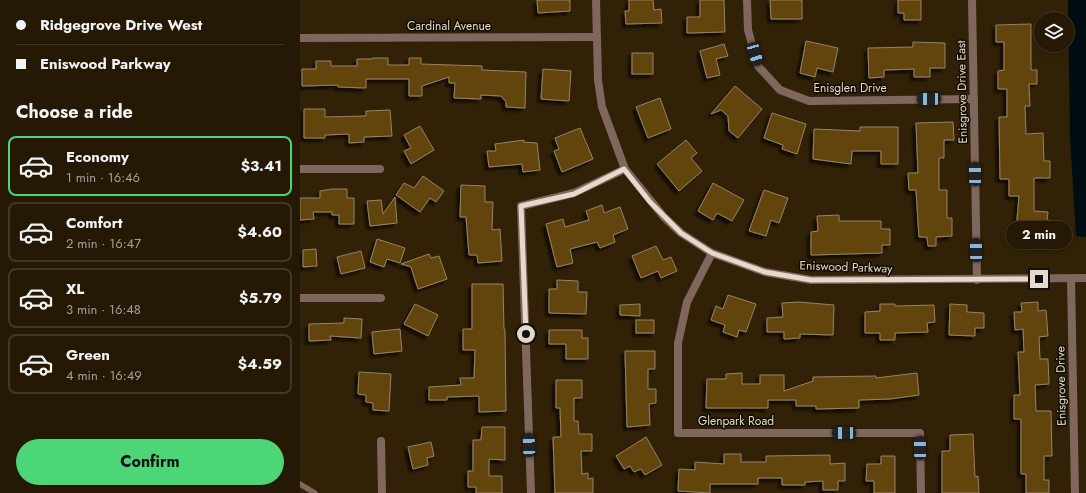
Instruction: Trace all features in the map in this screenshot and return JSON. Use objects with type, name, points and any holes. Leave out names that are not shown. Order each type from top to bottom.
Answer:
[{"type":"street","name":"Eniswood Parkway","points":[[596,0],[598,80],[602,107],[624,169],[664,217],[681,233],[712,253],[765,272],[811,280],[977,280],[1086,278]]},
{"type":"street","name":"Enisglen Drive","points":[[747,0],[748,30],[758,66],[780,90],[809,101],[974,99]]},
{"type":"street","name":"Enisgrove Drive East","points":[[972,0],[977,280]]},
{"type":"street","name":"Cardinal Avenue","points":[[300,38],[597,37]]},
{"type":"street","points":[[300,169],[380,169]]},
{"type":"street","points":[[531,493],[521,206],[574,194],[624,169]]},
{"type":"street","name":"Glenpark Road","points":[[712,253],[687,302],[678,343],[678,433],[920,433],[921,493]]},
{"type":"street","name":"Enisgrove Drive","points":[[1070,279],[1075,493]]},
{"type":"street","points":[[300,298],[381,298]]},
{"type":"street","points":[[381,441],[382,493]]},
{"type":"lane","points":[[300,484],[315,493]]},
{"type":"shaded area","points":[[1068,0],[1086,0],[1086,237],[1076,236],[1070,139],[1069,52],[1074,52],[1074,12],[1068,12]]},
{"type":"building","points":[[537,0],[570,0],[570,11],[538,13]]},
{"type":"building","points":[[629,0],[653,0],[654,10],[661,9],[662,23],[626,24],[625,11],[629,11]]},
{"type":"building","points":[[700,0],[724,0],[725,32],[687,33],[687,17],[700,17]]},
{"type":"building","points":[[770,0],[802,0],[802,19],[771,19]]},
{"type":"building","points":[[898,0],[921,0],[921,20],[904,20],[904,13],[898,13]]},
{"type":"building","points":[[1031,24],[1031,70],[1037,70],[1037,84],[1029,84],[1030,106],[1025,106],[1026,134],[1043,133],[1044,161],[1050,161],[1050,178],[1034,178],[1034,211],[1048,212],[1047,220],[1054,221],[1052,246],[1015,243],[1019,196],[1009,196],[1009,179],[1000,179],[999,117],[1007,117],[1007,89],[998,89],[998,71],[1004,70],[1004,42],[996,42],[996,25]]},
{"type":"building","points":[[806,41],[838,48],[833,72],[817,68],[815,77],[800,73]]},
{"type":"building","points":[[913,42],[945,43],[945,68],[930,68],[930,77],[914,77],[914,69],[884,70],[884,77],[869,78],[868,48],[913,47]]},
{"type":"building","points":[[724,44],[728,56],[716,59],[720,75],[707,78],[700,51]]},
{"type":"building","points":[[632,53],[653,53],[653,74],[632,74]]},
{"type":"building","points":[[388,58],[388,65],[409,65],[409,58],[421,58],[421,64],[482,66],[482,70],[526,72],[525,108],[506,107],[506,102],[501,96],[481,95],[481,99],[454,98],[455,83],[449,83],[449,77],[422,86],[422,96],[409,96],[409,79],[366,79],[366,88],[338,87],[338,85],[302,86],[302,69],[316,69],[316,61],[331,61],[331,66],[357,66],[357,59]]},
{"type":"building","points":[[543,69],[571,71],[569,101],[541,99]]},
{"type":"building","points":[[735,86],[762,109],[738,138],[729,131],[728,116],[721,110],[711,114]]},
{"type":"building","points":[[660,98],[671,129],[648,138],[636,107]]},
{"type":"building","points":[[304,109],[325,109],[325,117],[366,116],[366,111],[390,110],[392,136],[364,137],[364,142],[349,143],[349,134],[325,135],[325,138],[304,138]]},
{"type":"building","points":[[772,113],[806,124],[797,154],[782,149],[783,145],[764,138]]},
{"type":"building","points":[[953,122],[954,140],[944,140],[944,158],[939,158],[939,190],[947,190],[947,218],[952,218],[952,236],[936,237],[936,246],[928,246],[927,237],[919,237],[916,190],[909,190],[908,173],[918,173],[916,123]]},
{"type":"building","points":[[420,126],[434,150],[411,164],[404,151],[411,148],[404,135]]},
{"type":"building","points":[[860,127],[898,127],[898,164],[881,164],[881,151],[852,151],[851,164],[813,159],[814,129],[860,131]]},
{"type":"building","points":[[580,128],[593,159],[562,172],[554,151],[559,149],[555,138]]},
{"type":"building","points":[[524,140],[523,142],[537,143],[540,170],[523,172],[522,164],[489,167],[487,151],[496,151],[495,144]]},
{"type":"building","points":[[686,140],[697,153],[691,158],[702,171],[679,191],[657,164]]},
{"type":"building","points":[[423,176],[444,191],[436,202],[430,198],[420,212],[396,195],[404,183],[414,188]]},
{"type":"building","points":[[713,183],[744,200],[732,221],[717,213],[713,220],[698,211]]},
{"type":"building","points":[[461,185],[485,186],[485,202],[493,202],[492,230],[500,229],[502,261],[478,263],[477,255],[469,255],[466,217],[460,217]]},
{"type":"building","points":[[347,189],[347,198],[354,198],[354,224],[339,224],[339,215],[332,215],[332,212],[313,212],[314,219],[300,220],[300,198],[320,198],[320,191]]},
{"type":"building","points":[[764,190],[788,198],[779,223],[771,220],[766,236],[749,231]]},
{"type":"building","points":[[395,197],[397,223],[370,226],[367,201],[381,200],[383,214]]},
{"type":"building","points":[[602,205],[604,213],[620,207],[628,229],[613,235],[615,242],[600,248],[597,242],[570,249],[573,263],[557,267],[546,224],[563,219],[565,227],[589,220],[586,211]]},
{"type":"building","points":[[839,215],[839,221],[881,221],[881,229],[890,229],[890,245],[882,245],[882,253],[811,255],[811,232],[818,231],[817,216]]},
{"type":"building","points":[[377,239],[405,248],[400,263],[387,259],[384,267],[370,262]]},
{"type":"building","points":[[656,246],[663,260],[671,257],[677,271],[661,278],[658,271],[641,278],[632,256]]},
{"type":"building","points":[[316,249],[317,266],[303,267],[303,250]]},
{"type":"building","points":[[361,251],[365,268],[341,274],[337,257]]},
{"type":"building","points":[[429,254],[431,258],[439,256],[447,279],[418,289],[411,267],[401,264]]},
{"type":"building","points":[[557,280],[578,281],[578,292],[587,292],[586,314],[549,313],[549,289],[557,289]]},
{"type":"building","points":[[472,284],[503,284],[506,411],[479,412],[479,396],[447,397],[447,400],[429,400],[429,387],[461,385],[460,378],[474,378],[475,350],[463,350],[463,329],[472,329]]},
{"type":"building","points":[[728,295],[756,304],[746,332],[739,330],[737,337],[723,332],[725,325],[711,320],[716,306],[723,309]]},
{"type":"building","points":[[799,302],[834,305],[833,335],[800,334],[800,338],[784,339],[784,332],[767,332],[767,318],[783,317],[782,303]]},
{"type":"building","points":[[1038,302],[1038,311],[1046,310],[1048,336],[1039,337],[1040,359],[1048,359],[1049,384],[1035,385],[1036,411],[1051,411],[1052,456],[1044,456],[1044,480],[1049,480],[1049,493],[1026,493],[1026,474],[1021,474],[1021,419],[1014,419],[1014,395],[1020,395],[1018,352],[1024,352],[1023,329],[1015,330],[1014,312],[1022,312],[1021,303]]},
{"type":"building","points":[[415,304],[438,315],[428,336],[404,324]]},
{"type":"building","points":[[640,304],[640,316],[620,315],[620,305]]},
{"type":"building","points":[[880,304],[895,304],[895,306],[934,305],[935,322],[927,323],[928,332],[895,333],[895,340],[880,340],[880,333],[865,333],[865,312],[880,311]]},
{"type":"building","points":[[950,304],[967,305],[967,312],[984,313],[984,328],[975,328],[975,336],[949,335]]},
{"type":"building","points":[[344,318],[362,319],[361,338],[330,336],[331,340],[309,341],[309,324],[344,323]]},
{"type":"building","points":[[636,320],[654,320],[654,333],[636,333]]},
{"type":"building","points":[[400,329],[402,351],[374,354],[372,332]]},
{"type":"building","points":[[549,330],[582,330],[582,338],[588,338],[588,359],[566,359],[566,344],[549,344]]},
{"type":"building","points":[[625,351],[655,351],[655,369],[648,369],[648,389],[656,389],[656,403],[649,404],[650,425],[627,427]]},
{"type":"building","points":[[359,372],[391,374],[389,411],[373,410],[373,403],[366,402],[366,395],[358,394]]},
{"type":"building","points":[[742,373],[742,384],[760,384],[760,375],[784,375],[784,391],[813,381],[813,377],[876,376],[876,378],[917,373],[919,395],[890,399],[859,400],[859,408],[816,409],[816,406],[796,406],[796,400],[768,400],[768,408],[706,408],[707,379],[726,379],[726,374]]},
{"type":"building","points":[[556,380],[582,380],[582,398],[574,398],[574,421],[578,421],[579,434],[592,434],[592,451],[581,451],[582,474],[588,473],[588,479],[593,478],[593,493],[555,493],[553,437],[561,437],[560,408],[556,408]]},
{"type":"building","points":[[482,427],[505,427],[505,460],[489,459],[489,476],[502,476],[502,493],[476,493],[476,487],[468,487],[468,471],[473,471],[473,440],[481,440]]},
{"type":"building","points":[[973,434],[975,477],[978,476],[979,493],[942,493],[942,451],[950,451],[950,435]]},
{"type":"building","points":[[646,437],[662,465],[645,475],[641,469],[634,472],[630,466],[624,469],[616,456]]},
{"type":"building","points":[[431,442],[434,456],[427,458],[428,465],[413,469],[408,447]]},
{"type":"building","points":[[724,454],[741,454],[741,462],[766,462],[766,456],[830,455],[830,464],[845,463],[845,481],[838,481],[838,490],[823,490],[823,481],[805,482],[805,485],[782,485],[782,478],[758,478],[758,484],[710,484],[710,493],[678,491],[679,469],[695,470],[695,462],[724,464]]},
{"type":"building","points":[[881,456],[895,456],[895,493],[874,493],[874,481],[866,481],[867,464],[881,464]]},
{"type":"route","points":[[526,334],[521,206],[574,194],[624,169],[650,202],[681,233],[712,253],[765,272],[811,280],[917,281],[1039,279]]}]
